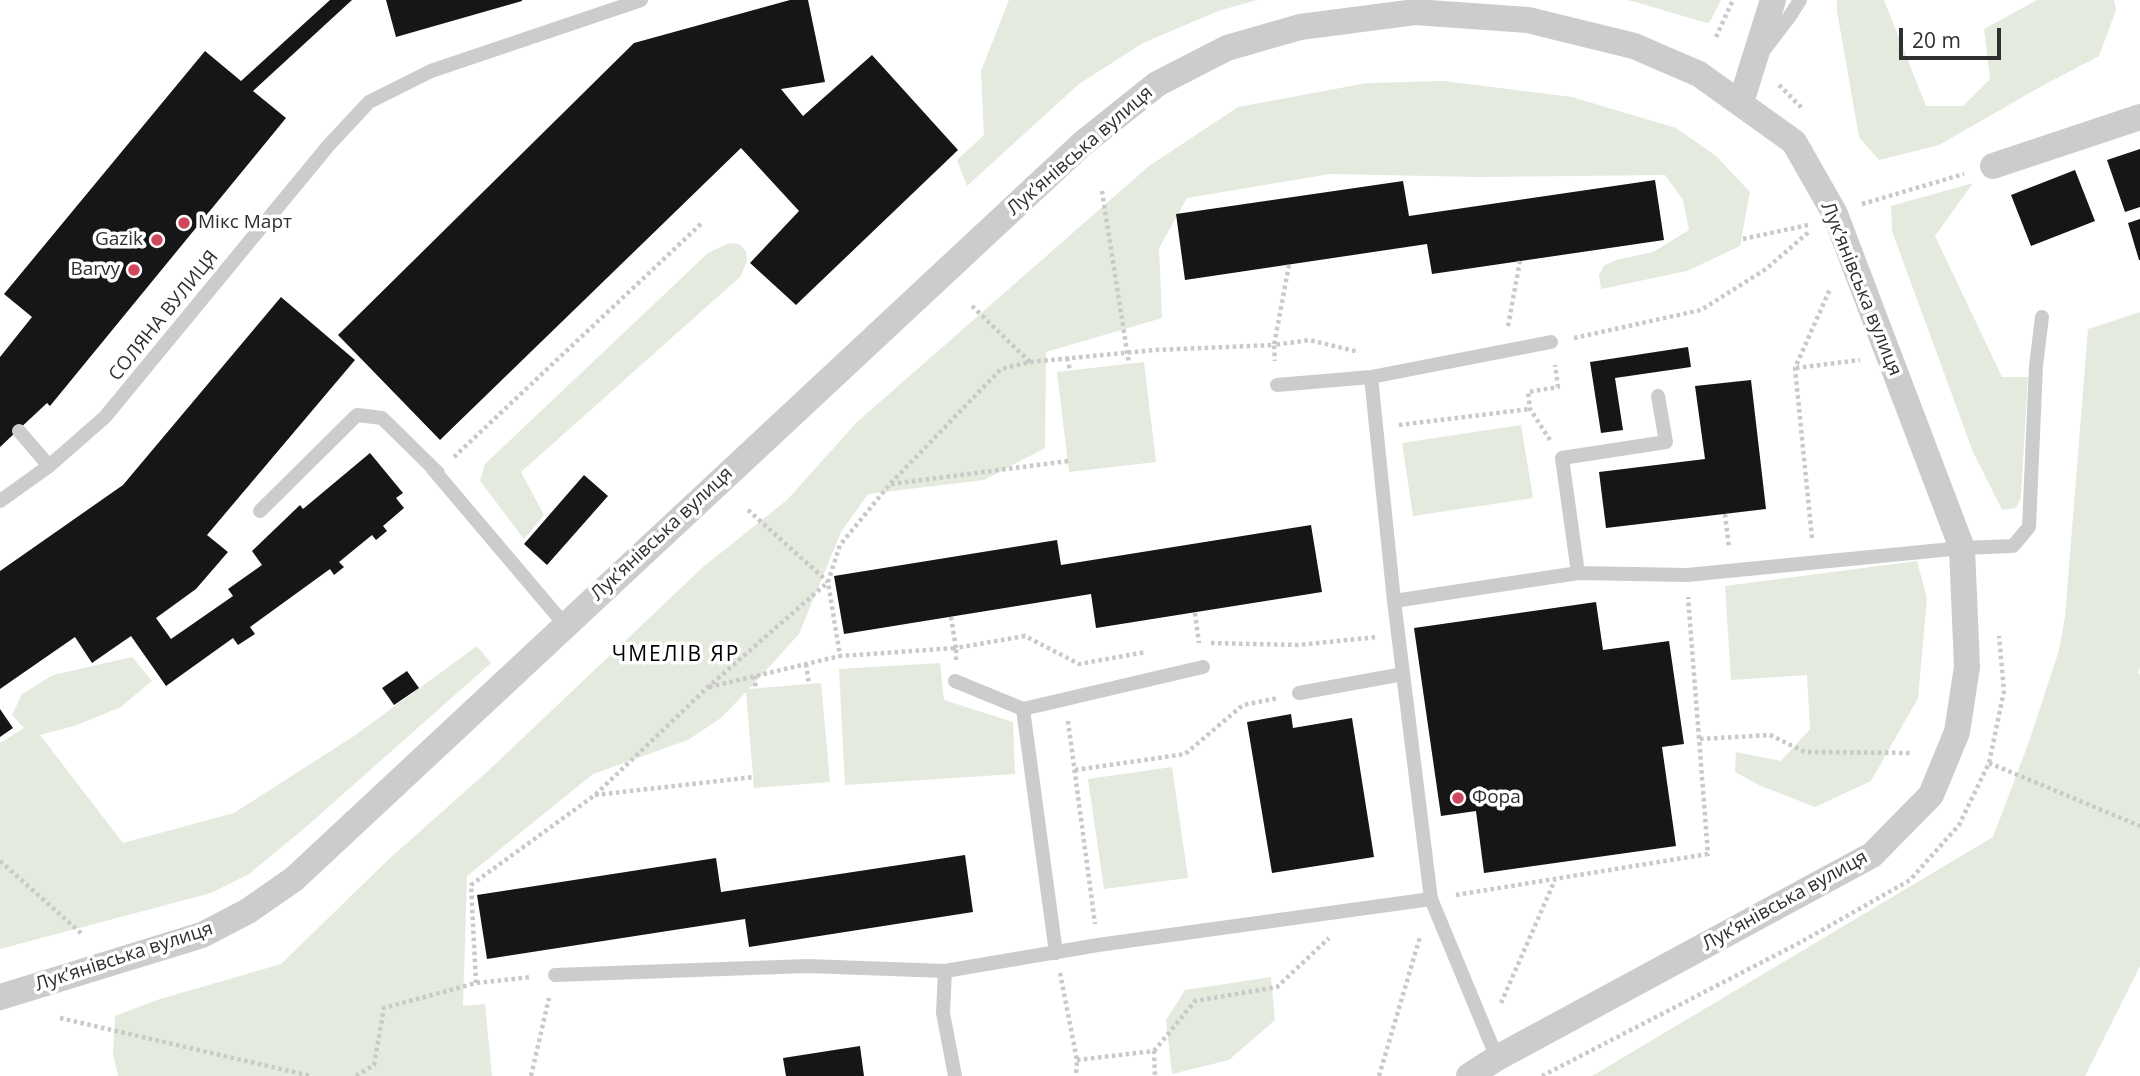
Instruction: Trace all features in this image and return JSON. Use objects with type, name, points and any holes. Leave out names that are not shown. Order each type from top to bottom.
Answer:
[{"type":"street","points":[[1741,102],[1773,0]]},
{"type":"street","name":"Лукʼянівська вулиця","points":[[0,997],[202,935],[248,911],[294,879],[1082,144],[1157,84],[1227,48],[1300,27],[1415,12],[1528,20],[1634,46],[1699,74],[1794,142],[1835,214],[1962,548],[1966,667],[1957,732],[1931,795],[1872,855],[1492,1046],[1469,1076]]},
{"type":"street","points":[[1993,166],[2140,117]]},
{"type":"lane","name":"СОЛЯНА ВУЛИЦЯ","points":[[0,501],[49,466],[106,417],[328,146],[369,102],[431,71],[641,0]]},
{"type":"lane","points":[[1752,65],[1800,0]]},
{"type":"lane","points":[[1394,601],[1578,573],[1687,575],[1962,548],[2014,546],[2029,527],[2036,366],[2042,317]]},
{"type":"lane","points":[[1277,385],[1371,377],[1507,350],[1552,349]]},
{"type":"lane","points":[[1371,377],[1394,601],[1431,899],[1492,1046]]},
{"type":"lane","points":[[1578,573],[1562,458],[1666,442],[1658,396]]},
{"type":"lane","points":[[260,511],[356,415],[382,418],[438,472]]},
{"type":"lane","points":[[19,431],[49,466]]},
{"type":"lane","points":[[438,472],[432,468],[565,625]]},
{"type":"lane","points":[[955,681],[1023,709],[1203,667]]},
{"type":"lane","points":[[1298,693],[1403,674]]},
{"type":"lane","points":[[1023,709],[1056,953]]},
{"type":"lane","points":[[555,975],[808,966],[945,971],[1098,945],[1431,899]]},
{"type":"lane","points":[[945,971],[943,1013],[955,1076]]},
{"type":"path","points":[[1716,37],[1733,0]]},
{"type":"path","points":[[1854,206],[1993,166]]},
{"type":"path","points":[[1102,191],[1129,364]]},
{"type":"path","points":[[438,472],[703,222]]},
{"type":"path","points":[[1562,458],[1530,409],[1528,392],[1558,387],[1552,349],[1614,330],[1701,310],[1766,269],[1813,229],[1811,225],[1743,239]]},
{"type":"path","points":[[1507,350],[1506,338],[1520,261]]},
{"type":"path","points":[[1277,385],[1274,345],[1289,265]]},
{"type":"path","points":[[1815,563],[1795,368],[1835,279]]},
{"type":"path","points":[[972,306],[1030,362]]},
{"type":"path","points":[[840,656],[828,582],[840,545],[890,484],[1001,369],[1030,362],[1128,352],[1274,345],[1308,340],[1366,353]]},
{"type":"path","points":[[1067,358],[1070,370]]},
{"type":"path","points":[[1795,368],[1867,359]]},
{"type":"path","points":[[1376,428],[1530,409]]},
{"type":"path","points":[[890,484],[1068,461]]},
{"type":"path","points":[[748,510],[828,582]]},
{"type":"path","points":[[1726,514],[1731,571]]},
{"type":"path","points":[[1379,1076],[1431,899],[1708,854],[1687,575]]},
{"type":"path","points":[[476,984],[471,885],[596,795],[708,687],[828,582]]},
{"type":"path","points":[[1195,612],[1203,667]]},
{"type":"path","points":[[951,617],[956,648],[955,681]]},
{"type":"path","points":[[1542,1076],[1801,942],[1910,880],[1959,825],[1989,763],[2004,691],[1998,622]]},
{"type":"path","points":[[1186,646],[1199,643],[1298,645],[1399,635]]},
{"type":"path","points":[[708,687],[840,656],[956,648],[1025,636],[1079,664],[1159,650]]},
{"type":"path","points":[[806,664],[809,684]]},
{"type":"path","points":[[754,676],[756,689]]},
{"type":"path","points":[[1074,770],[1185,754],[1243,705],[1298,693]]},
{"type":"path","points":[[1065,699],[1098,945]]},
{"type":"path","points":[[1700,739],[1770,735],[1805,752],[1910,753]]},
{"type":"path","points":[[1989,763],[2140,826]]},
{"type":"path","points":[[596,795],[754,777]]},
{"type":"path","points":[[0,861],[82,934]]},
{"type":"path","points":[[1492,1046],[1556,879]]},
{"type":"path","points":[[1155,1076],[1154,1051],[1195,1001],[1277,987],[1359,910]]},
{"type":"path","points":[[1056,953],[1077,1060],[1076,1076]]},
{"type":"path","points":[[356,1076],[374,1065],[384,1008],[476,984],[555,975],[531,1076]]},
{"type":"path","points":[[60,1018],[311,1076]]},
{"type":"path","points":[[1077,1060],[1154,1051]]},
{"type":"shaded area","points":[[1009,0],[1257,0],[1218,11],[1143,43],[1079,84],[967,186],[957,160],[984,135],[981,71]]},
{"type":"shaded area","points":[[1628,0],[1721,0],[1707,23]]},
{"type":"shaded area","points":[[1837,0],[1884,0],[1926,106],[1963,106],[1990,79],[1984,29],[2037,0],[2114,0],[2116,10],[2099,56],[1939,145],[1879,160],[1859,137]]},
{"type":"shaded area","points":[[1444,81],[1572,97],[1676,128],[1716,156],[1750,192],[1740,246],[1687,271],[1601,289],[1599,275],[1604,266],[1616,260],[1653,252],[1689,230],[1683,200],[1665,175],[1480,177],[1330,174],[1187,198],[1159,248],[1162,318],[1046,352],[1045,448],[984,480],[868,494],[841,532],[799,634],[749,689],[821,683],[830,782],[754,788],[746,692],[721,718],[688,740],[593,774],[467,876],[463,1006],[485,1004],[492,1076],[118,1076],[113,1054],[115,1016],[157,1000],[281,964],[389,859],[489,770],[703,567],[787,500],[857,422],[1149,166],[1238,107],[1367,83]]},
{"type":"shaded area","points":[[1973,183],[1935,236],[2002,377],[2028,377],[2021,497],[2016,508],[2002,510],[1973,452],[1892,231],[1891,206]]},
{"type":"shaded area","points":[[729,243],[739,244],[746,251],[747,261],[740,277],[521,472],[544,515],[524,539],[480,481],[485,464],[708,253]]},
{"type":"shaded area","points":[[2140,312],[2140,966],[2085,1076],[1592,1076],[1993,837],[2030,739],[2059,650],[2065,617],[2088,329]]},
{"type":"shaded area","points":[[1144,362],[1156,462],[1069,472],[1057,372]]},
{"type":"shaded area","points":[[1521,425],[1533,498],[1413,516],[1402,443]]},
{"type":"shaded area","points":[[1917,561],[1927,598],[1918,698],[1871,781],[1815,807],[1761,786],[1735,772],[1736,752],[1781,761],[1810,729],[1807,675],[1731,680],[1725,586]]},
{"type":"shaded area","points":[[477,646],[491,663],[249,874],[211,893],[0,949],[0,743],[24,728],[12,715],[22,694],[53,675],[132,657],[152,681],[121,707],[77,725],[40,735],[123,843],[234,813],[354,736]]},
{"type":"shaded area","points":[[940,663],[944,700],[1013,722],[1015,774],[845,785],[839,669]]},
{"type":"shaded area","points":[[1172,767],[1188,878],[1104,889],[1088,779]]},
{"type":"shaded area","points":[[1271,977],[1275,1020],[1229,1060],[1172,1074],[1166,1020],[1185,990]]},
{"type":"building","points":[[330,0],[352,0],[253,91],[286,118],[50,406],[47,403],[0,447],[0,357],[32,317],[4,294],[205,51],[241,81]]},
{"type":"building","points":[[386,0],[522,0],[522,1],[396,37]]},
{"type":"building","points":[[790,0],[808,0],[825,82],[781,89],[803,116],[872,55],[958,150],[796,305],[750,263],[799,211],[741,148],[440,440],[338,335],[634,43]]},
{"type":"building","points":[[2140,149],[2140,207],[2125,212],[2107,160]]},
{"type":"building","points":[[2075,170],[2095,221],[2031,246],[2011,195]]},
{"type":"building","points":[[1655,180],[1664,240],[1432,274],[1427,244],[1185,280],[1176,214],[1403,181],[1409,216]]},
{"type":"building","points":[[2140,219],[2140,260],[2139,260],[2128,223]]},
{"type":"building","points":[[281,297],[355,360],[207,535],[228,552],[196,589],[156,618],[171,639],[233,596],[228,589],[262,565],[252,551],[300,505],[303,509],[370,453],[403,493],[396,498],[404,508],[383,526],[387,531],[376,540],[372,535],[339,562],[344,567],[334,575],[330,569],[250,627],[255,634],[238,645],[233,638],[166,686],[131,636],[92,663],[75,637],[0,689],[0,571],[123,485]]},
{"type":"building","points":[[1688,347],[1691,367],[1615,378],[1623,430],[1601,433],[1590,362]]},
{"type":"building","points":[[1751,380],[1766,509],[1606,528],[1599,472],[1705,459],[1695,386]]},
{"type":"building","points":[[584,475],[608,496],[547,565],[524,544]]},
{"type":"building","points":[[1311,525],[1322,592],[1096,628],[1091,594],[844,634],[834,576],[1057,540],[1061,565]]},
{"type":"building","points":[[1596,602],[1603,650],[1669,641],[1684,744],[1662,747],[1676,846],[1484,873],[1476,811],[1441,816],[1414,628]]},
{"type":"building","points":[[407,671],[419,688],[394,705],[382,688]]},
{"type":"building","points":[[0,709],[13,728],[0,737]]},
{"type":"building","points":[[1291,714],[1293,728],[1352,718],[1374,857],[1272,873],[1247,722]]},
{"type":"building","points":[[965,855],[973,912],[749,947],[745,919],[487,959],[477,895],[716,858],[721,892]]},
{"type":"building","points":[[860,1046],[864,1076],[786,1076],[783,1058]]},
{"type":"place","name":"Мікс Март","points":[[184,223]]},
{"type":"place","name":"Gazik","points":[[157,240]]},
{"type":"place","name":"Barvy","points":[[134,270]]},
{"type":"place","name":"Фора","points":[[1458,798]]},
{"type":"district","name":"ЧМЕЛІВ ЯР","points":[[676,655]]}]
